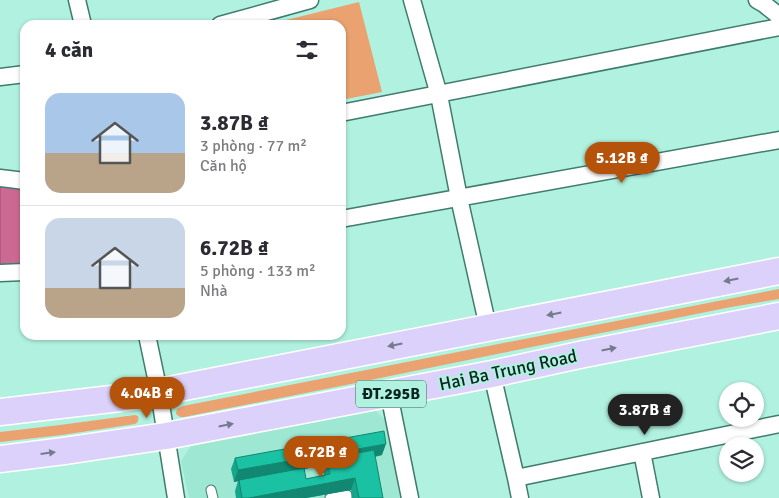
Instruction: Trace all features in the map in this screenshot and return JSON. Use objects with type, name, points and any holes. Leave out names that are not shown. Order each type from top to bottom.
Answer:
[{"type":"main road","points":[[0,412],[158,392],[779,271]]},
{"type":"main road","name":"Hai Ba Trung Road","points":[[0,458],[166,436],[492,374],[779,316]]},
{"type":"street","points":[[77,0],[82,20]]},
{"type":"street","points":[[238,20],[310,0]]},
{"type":"street","points":[[412,0],[439,94],[488,327]]},
{"type":"street","points":[[757,0],[779,16]]},
{"type":"street","points":[[346,113],[779,27]]},
{"type":"street","points":[[0,77],[20,75]]},
{"type":"street","points":[[346,218],[779,140]]},
{"type":"street","points":[[0,178],[20,180]]},
{"type":"street","points":[[0,273],[20,272]]},
{"type":"street","points":[[148,340],[176,498]]},
{"type":"street","points":[[492,374],[520,498]]},
{"type":"street","points":[[389,394],[410,498]]},
{"type":"street","points":[[516,478],[779,424]]},
{"type":"street","points":[[642,452],[651,498]]},
{"type":"lane","points":[[330,498],[347,495],[347,498]]},
{"type":"shaded area","points":[[359,2],[382,92],[346,99],[346,20],[286,20]]},
{"type":"shaded area","points":[[0,186],[20,189],[20,268],[0,268]]},
{"type":"shaded area","points":[[779,289],[779,299],[184,417],[176,414],[177,409],[183,406]]},
{"type":"shaded area","points":[[374,409],[387,422],[400,498],[189,498],[181,461],[191,446]]},
{"type":"shaded area","points":[[138,416],[138,422],[135,424],[0,442],[0,432]]},
{"type":"building","points":[[384,431],[386,444],[238,470],[235,458]]},
{"type":"building","points":[[374,450],[383,498],[359,498],[355,478],[242,498],[239,480],[304,468],[306,479],[330,474],[327,459]]}]
